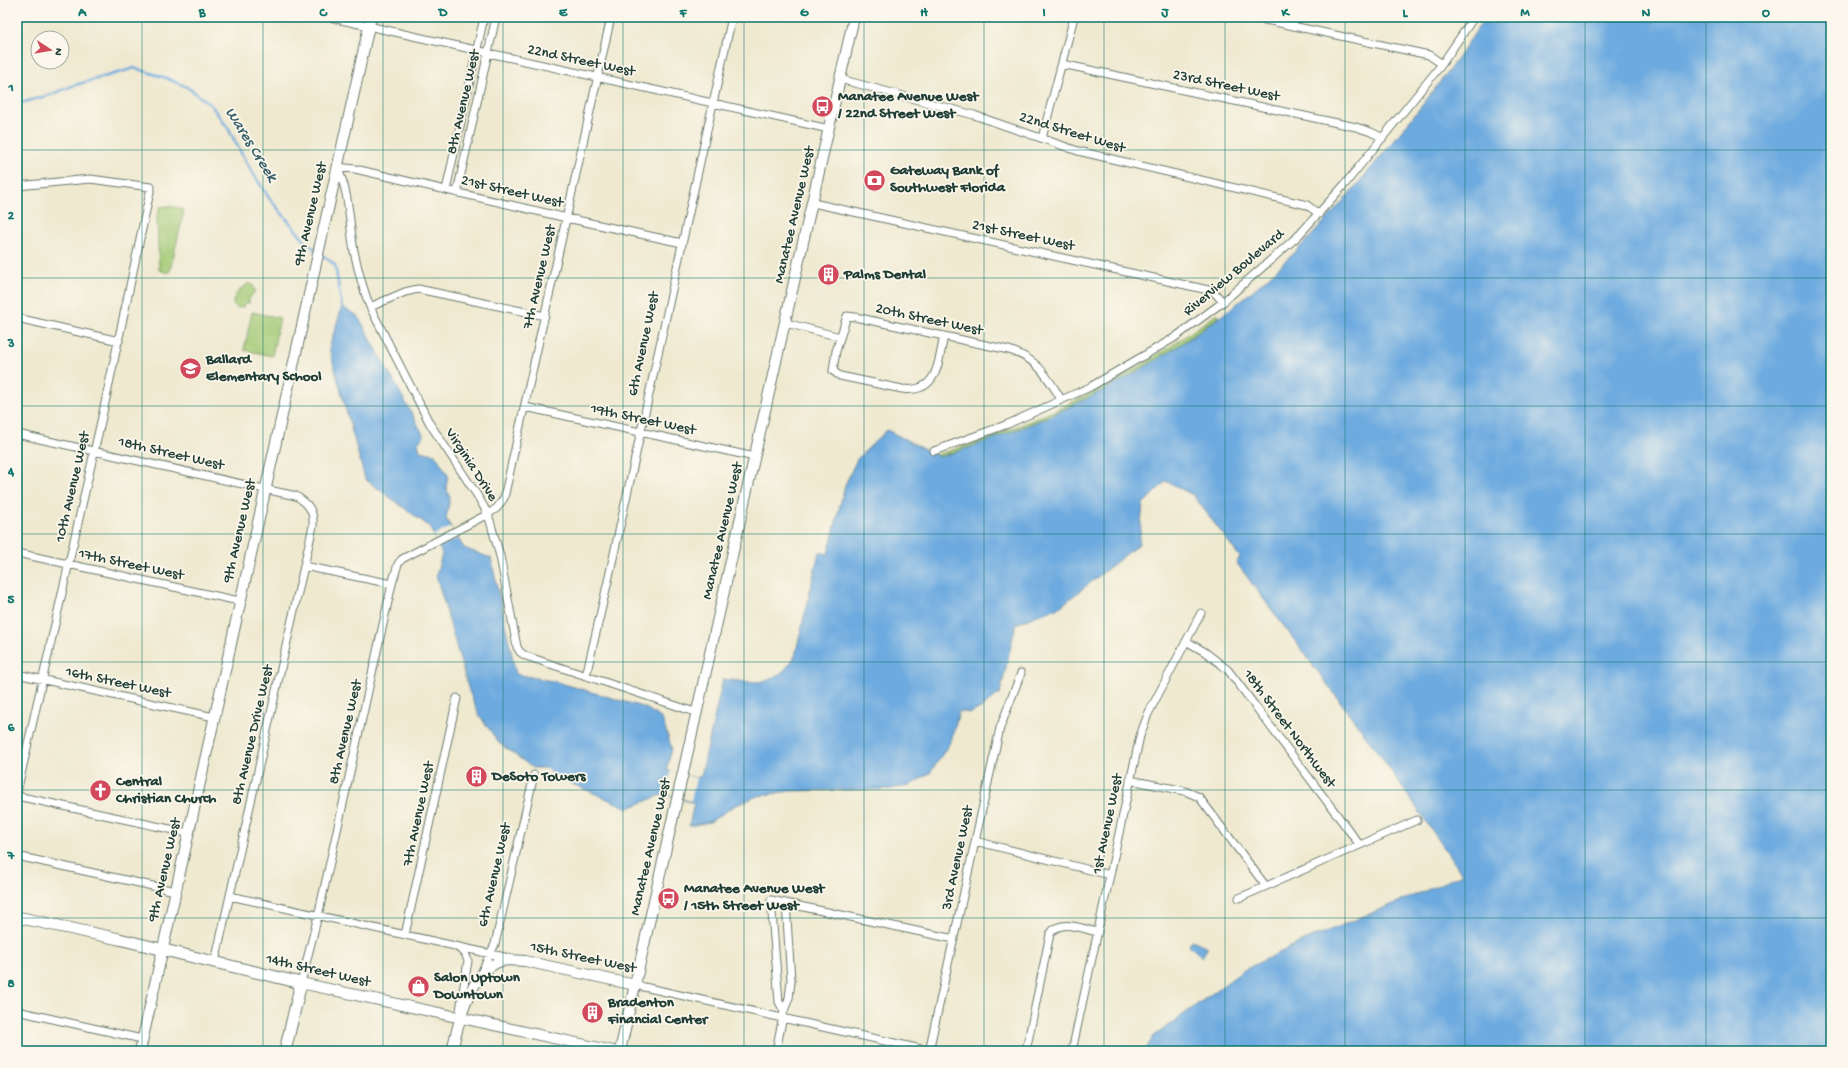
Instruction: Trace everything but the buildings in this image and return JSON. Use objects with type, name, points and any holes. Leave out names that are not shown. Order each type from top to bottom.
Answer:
[{"type":"main road","name":"Manatee Avenue West","points":[[620,1051],[756,458],[854,17]]},
{"type":"main road","name":"9th Avenue West","points":[[140,1051],[316,255],[370,22]]},
{"type":"main road","name":"14th Street West","points":[[17,917],[162,949],[301,983],[613,1051]]},
{"type":"main road","name":"6th Avenue West","points":[[452,1051],[460,1018],[479,979],[489,968],[499,962],[508,960],[525,961]]},
{"type":"main road","name":"15th Street West","points":[[525,961],[635,985]]},
{"type":"main road","points":[[285,1051],[301,983]]},
{"type":"street","name":"22nd Street West","points":[[328,17],[370,22],[488,54],[829,130]]},
{"type":"street","name":"8th Avenue West","points":[[446,190],[484,17]]},
{"type":"street","name":"8th Avenue West","points":[[457,192],[496,17]]},
{"type":"street","name":"7th Avenue West","points":[[468,525],[497,508],[504,498],[611,17]]},
{"type":"street","name":"6th Avenue West","points":[[586,676],[732,17]]},
{"type":"street","points":[[1042,138],[1074,17]]},
{"type":"street","points":[[1251,17],[1429,55],[1442,64]]},
{"type":"street","name":"Riverview Boulevard","points":[[934,451],[1008,424],[1090,387],[1132,364],[1191,327],[1223,302],[1285,249],[1319,214],[1383,138],[1442,64],[1474,17]]},
{"type":"street","name":"23rd Street West","points":[[1062,64],[1356,127],[1383,138]]},
{"type":"street","name":"22nd Street West","points":[[840,79],[974,115],[1078,151],[1115,161],[1290,200],[1307,205],[1319,214]]},
{"type":"street","name":"21st Street West","points":[[337,167],[355,169],[682,243]]},
{"type":"street","name":"Virginia Drive","points":[[337,167],[344,180],[356,257],[363,288],[370,307],[430,424],[488,514],[500,556],[517,647],[520,652],[526,656],[698,712]]},
{"type":"street","name":"10th Avenue West","points":[[17,186],[90,179],[151,187],[119,341],[17,792]]},
{"type":"street","name":"21st Street West","points":[[813,203],[1213,291],[1223,302]]},
{"type":"street","points":[[370,307],[405,292],[418,289],[545,316]]},
{"type":"street","name":"20th Street West","points":[[840,337],[847,316],[1009,350],[1026,357],[1042,369],[1062,399]]},
{"type":"street","points":[[17,318],[119,341]]},
{"type":"street","points":[[786,323],[840,337],[833,371],[836,375],[912,390],[924,386],[935,374],[944,336]]},
{"type":"street","name":"19th Street West","points":[[525,408],[756,458]]},
{"type":"street","name":"18th Street West","points":[[17,434],[296,496],[308,505],[313,512]]},
{"type":"street","name":"8th Avenue Drive West","points":[[215,962],[313,526],[313,512]]},
{"type":"street","name":"8th Avenue West","points":[[301,983],[318,916],[392,584],[400,561],[468,525]]},
{"type":"street","name":"17th Street West","points":[[17,553],[239,601]]},
{"type":"street","points":[[304,566],[392,584]]},
{"type":"street","name":"1st Avenue West","points":[[1072,1051],[1130,780],[1144,723],[1201,613]]},
{"type":"street","name":"18th Street Northwest","points":[[1186,641],[1205,652],[1228,670],[1360,844]]},
{"type":"street","name":"3rd Avenue West","points":[[929,1051],[1000,728],[1021,673]]},
{"type":"street","name":"16th Street West","points":[[17,674],[214,717]]},
{"type":"street","name":"7th Avenue West","points":[[405,935],[457,698]]},
{"type":"street","name":"6th Avenue West","points":[[479,979],[495,944],[534,775]]},
{"type":"street","points":[[1130,780],[1185,791],[1199,797],[1265,885]]},
{"type":"street","points":[[17,796],[188,833]]},
{"type":"street","points":[[1239,898],[1265,885],[1417,820]]},
{"type":"street","points":[[975,840],[1110,875]]},
{"type":"street","points":[[17,856],[176,891]]},
{"type":"street","name":"15th Street West","points":[[230,896],[525,961]]},
{"type":"street","points":[[779,901],[954,939]]},
{"type":"street","points":[[779,901],[779,1002],[783,1014]]},
{"type":"street","points":[[776,1051],[783,1014],[788,1004],[791,981],[779,901]]},
{"type":"street","points":[[1026,1051],[1050,934],[1053,929],[1062,924],[1098,932]]},
{"type":"street","name":"6th Avenue West","points":[[452,945],[465,953],[468,961],[460,1018]]},
{"type":"street","name":"15th Street West","points":[[635,985],[783,1014],[929,1051]]},
{"type":"street","points":[[17,1011],[142,1039]]},
{"type":"street","points":[[892,1051],[894,1043]]},
{"type":"green space","points":[[165,206],[181,208],[184,212],[170,271],[168,273],[159,270],[157,217],[160,207]]},
{"type":"green space","points":[[249,283],[253,285],[255,291],[249,299],[249,304],[247,302],[243,307],[237,308],[233,304],[234,298],[243,287]]},
{"type":"green space","points":[[252,312],[280,318],[272,356],[244,350]]},
{"type":"green space","points":[[1217,314],[1219,317],[1154,362],[1103,391],[1050,417],[1023,428],[940,457],[937,455],[1018,426],[1097,390],[1147,362]]},
{"type":"water","points":[[1485,17],[1831,17],[1831,1051],[1145,1051],[1153,1037],[1244,970],[1301,942],[1432,888],[1462,874],[1380,755],[1236,562],[1240,557],[1193,495],[1166,481],[1143,504],[1139,544],[1061,606],[1016,624],[1000,693],[981,708],[970,713],[959,711],[951,741],[930,773],[909,786],[890,789],[790,791],[758,796],[734,806],[710,822],[689,826],[694,803],[664,794],[628,808],[554,776],[546,768],[533,768],[499,743],[479,715],[469,691],[436,575],[442,554],[430,527],[365,479],[329,348],[342,307],[358,316],[424,436],[418,443],[420,451],[435,454],[448,475],[446,488],[450,498],[446,519],[464,548],[491,558],[516,674],[557,682],[646,708],[662,719],[672,749],[667,768],[669,771],[696,778],[701,776],[723,679],[745,682],[764,681],[780,674],[795,656],[819,552],[828,554],[845,485],[857,459],[887,430],[940,457],[1037,421],[1084,400],[1130,376],[1174,349],[1217,319],[1257,287],[1295,252],[1319,227],[1386,150],[1425,101],[1462,52]]},
{"type":"water","points":[[1192,940],[1208,947],[1202,957],[1189,945]]},
{"type":"pier","points":[[451,527],[458,538],[439,547],[434,535]]},
{"type":"pier","points":[[671,771],[696,778],[691,801],[666,794]]},
{"type":"waterway","name":"Wares Creek","points":[[17,104],[135,68],[166,78],[187,87],[210,104],[228,128],[247,164],[269,198],[305,241],[316,250]]},
{"type":"waterway","name":"Wares Creek","points":[[320,253],[335,265],[342,307]]},
{"type":"place","name":"Manatee Avenue West / 22nd Street West","points":[[823,106]]},
{"type":"place","name":"Gateway Bank of Southwest Florida","points":[[875,180]]},
{"type":"place","name":"Palms Dental","points":[[828,275]]},
{"type":"place","name":"Ballard Elementary School","points":[[191,369]]},
{"type":"place","name":"DeSoto Towers","points":[[476,777]]},
{"type":"place","name":"Central Christian Church","points":[[101,791]]},
{"type":"place","name":"Manatee Avenue West / 15th Street West","points":[[668,898]]},
{"type":"place","name":"Salon Uptown Downtown","points":[[419,987]]},
{"type":"place","name":"Bradenton Financial Center","points":[[592,1012]]}]
